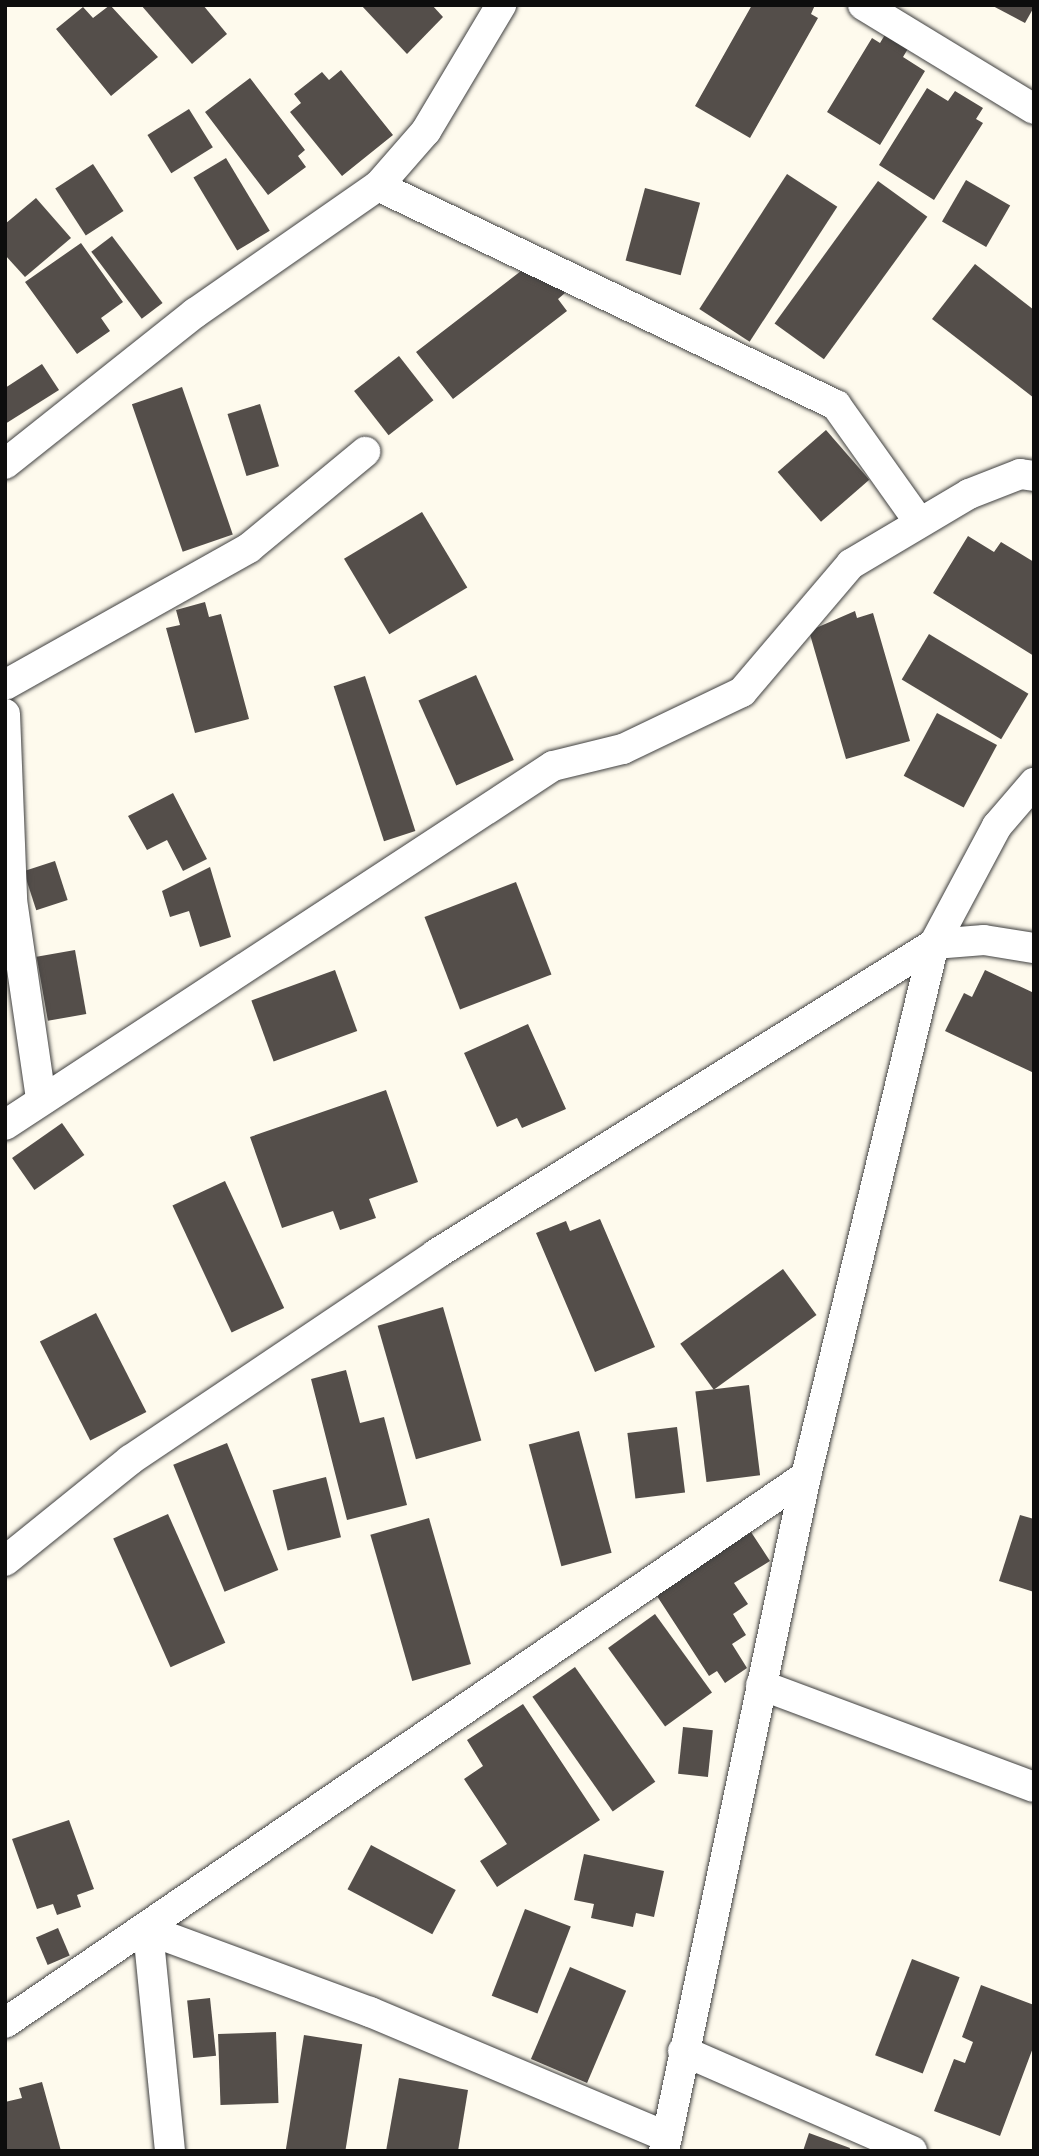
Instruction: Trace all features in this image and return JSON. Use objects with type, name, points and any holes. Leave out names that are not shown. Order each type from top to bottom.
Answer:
[{"type":"street","points":[[5,464],[195,313],[378,186],[426,131],[501,5]]},
{"type":"street","points":[[863,5],[1034,109]]},
{"type":"street","points":[[378,186],[836,405],[919,523]]},
{"type":"street","points":[[5,685],[249,548],[365,452]]},
{"type":"street","points":[[5,1125],[553,766],[622,749],[742,692],[825,589],[851,564],[970,494],[1020,474],[1034,476]]},
{"type":"street","points":[[5,714],[12,900],[41,1100]]},
{"type":"street","points":[[148,1930],[370,2012],[665,2144],[806,1476],[934,944],[997,826],[1034,783]]},
{"type":"street","points":[[5,1560],[130,1460],[436,1254],[934,944],[984,940],[1034,948]]},
{"type":"street","points":[[5,2022],[148,1930],[806,1476]]},
{"type":"street","points":[[761,1685],[1034,1787]]},
{"type":"street","points":[[148,1930],[170,2151]]},
{"type":"street","points":[[683,2051],[912,2151]]},
{"type":"building","points":[[110,5],[158,57],[111,96],[56,29],[83,7],[93,18]]},
{"type":"building","points":[[141,5],[203,5],[227,34],[192,64]]},
{"type":"building","points":[[361,5],[432,5],[443,17],[407,54]]},
{"type":"building","points":[[752,5],[815,5],[811,14],[818,18],[750,138],[695,106]]},
{"type":"building","points":[[991,5],[1034,5],[1034,7],[1025,23]]},
{"type":"building","points":[[886,33],[909,47],[903,57],[925,71],[880,145],[827,112],[872,38],[880,43]]},
{"type":"building","points":[[341,70],[393,135],[342,176],[290,112],[301,103],[294,94],[322,72],[329,80]]},
{"type":"building","points":[[250,78],[305,150],[298,156],[306,167],[268,195],[205,112]]},
{"type":"building","points":[[927,88],[948,101],[955,91],[983,108],[976,119],[983,123],[934,200],[879,165]]},
{"type":"building","points":[[189,109],[213,147],[171,173],[147,135]]},
{"type":"building","points":[[226,158],[270,231],[237,250],[193,178]]},
{"type":"building","points":[[93,164],[123,211],[86,235],[55,189]]},
{"type":"building","points":[[787,174],[837,207],[750,342],[699,309]]},
{"type":"building","points":[[966,180],[1010,206],[986,247],[942,222]]},
{"type":"building","points":[[878,181],[927,217],[824,359],[775,323]]},
{"type":"building","points":[[645,188],[700,203],[681,275],[626,260]]},
{"type":"building","points":[[36,198],[71,238],[25,277],[5,255],[5,224]]},
{"type":"building","points":[[112,236],[163,303],[142,319],[91,252]]},
{"type":"building","points":[[81,243],[123,302],[101,318],[110,331],[77,354],[25,282]]},
{"type":"building","points":[[530,264],[544,265],[565,293],[558,299],[567,311],[453,399],[416,352]]},
{"type":"building","points":[[975,264],[1034,310],[1034,398],[932,319]]},
{"type":"building","points":[[399,356],[433,400],[389,435],[354,391]]},
{"type":"building","points":[[42,364],[59,390],[5,424],[5,388]]},
{"type":"building","points":[[182,387],[233,535],[183,552],[132,404]]},
{"type":"building","points":[[260,404],[279,466],[246,476],[227,414]]},
{"type":"building","points":[[826,430],[869,480],[821,522],[778,472]]},
{"type":"building","points":[[422,512],[467,587],[389,634],[344,559]]},
{"type":"building","points":[[968,536],[994,552],[1001,542],[1034,562],[1034,656],[933,593]]},
{"type":"building","points":[[205,602],[209,617],[221,614],[249,719],[195,733],[166,628],[180,625],[176,610]]},
{"type":"building","points":[[855,611],[857,618],[873,613],[910,741],[846,759],[809,631]]},
{"type":"building","points":[[929,634],[1028,694],[1001,739],[902,679]]},
{"type":"building","points":[[476,675],[514,760],[456,786],[418,701]]},
{"type":"building","points":[[365,676],[415,831],[384,841],[334,686]]},
{"type":"building","points":[[937,713],[997,745],[964,808],[904,776]]},
{"type":"building","points":[[173,793],[207,859],[183,871],[167,840],[147,850],[128,816]]},
{"type":"building","points":[[55,861],[68,900],[36,910],[24,871]]},
{"type":"building","points":[[210,867],[231,937],[200,947],[189,911],[170,917],[162,891]]},
{"type":"building","points":[[516,882],[551,974],[460,1010],[425,917]]},
{"type":"building","points":[[75,950],[86,1014],[48,1021],[37,957]]},
{"type":"building","points":[[335,970],[357,1031],[274,1062],[251,1000]]},
{"type":"building","points":[[985,970],[1034,993],[1034,1073],[945,1031],[964,993],[972,997]]},
{"type":"building","points":[[528,1024],[566,1109],[522,1128],[517,1118],[497,1127],[464,1053]]},
{"type":"building","points":[[386,1090],[418,1182],[369,1199],[376,1218],[340,1230],[333,1211],[282,1228],[250,1137]]},
{"type":"building","points":[[62,1123],[84,1155],[34,1190],[12,1158]]},
{"type":"building","points":[[225,1181],[284,1308],[232,1332],[172,1206]]},
{"type":"building","points":[[600,1219],[655,1347],[595,1372],[536,1233],[566,1221],[570,1231]]},
{"type":"building","points":[[783,1269],[817,1315],[714,1390],[680,1344]]},
{"type":"building","points":[[443,1307],[481,1441],[416,1459],[378,1326]]},
{"type":"building","points":[[96,1313],[146,1412],[90,1441],[40,1342]]},
{"type":"building","points":[[346,1370],[360,1423],[384,1417],[407,1505],[347,1520],[311,1379]]},
{"type":"building","points":[[749,1385],[760,1475],[706,1482],[695,1392]]},
{"type":"building","points":[[677,1427],[685,1493],[635,1499],[627,1433]]},
{"type":"building","points":[[579,1431],[612,1553],[561,1566],[529,1444]]},
{"type":"building","points":[[227,1443],[278,1570],[225,1592],[173,1465]]},
{"type":"building","points":[[326,1477],[341,1537],[288,1550],[273,1490]]},
{"type":"building","points":[[168,1514],[225,1643],[171,1667],[113,1538]]},
{"type":"building","points":[[1020,1515],[1034,1519],[1034,1592],[999,1581]]},
{"type":"building","points":[[429,1518],[471,1664],[412,1681],[370,1535]]},
{"type":"building","points":[[751,1532],[770,1561],[734,1583],[748,1604],[733,1614],[746,1635],[732,1644],[747,1668],[725,1683],[717,1671],[709,1676],[655,1593]]},
{"type":"building","points":[[655,1614],[712,1692],[665,1727],[608,1648]]},
{"type":"building","points":[[575,1667],[655,1782],[613,1812],[532,1697]]},
{"type":"building","points":[[523,1704],[600,1820],[497,1887],[480,1861],[507,1844],[464,1779],[483,1766],[467,1740]]},
{"type":"building","points":[[683,1727],[713,1730],[708,1777],[678,1774]]},
{"type":"building","points":[[69,1820],[94,1889],[77,1895],[81,1907],[57,1915],[53,1904],[37,1909],[12,1839]]},
{"type":"building","points":[[371,1845],[456,1890],[432,1934],[348,1889]]},
{"type":"building","points":[[584,1854],[664,1871],[654,1917],[636,1913],[633,1927],[591,1918],[594,1904],[574,1900]]},
{"type":"building","points":[[525,1909],[571,1927],[537,2013],[492,1996]]},
{"type":"building","points":[[58,1928],[70,1956],[48,1965],[36,1937]]},
{"type":"building","points":[[912,1959],[960,1977],[923,2073],[875,2055]]},
{"type":"building","points":[[570,1967],[626,1991],[587,2083],[531,2059]]},
{"type":"building","points":[[981,1985],[1034,2005],[1034,2045],[1000,2136],[934,2111],[954,2059],[965,2063],[973,2042],[962,2037]]},
{"type":"building","points":[[210,1998],[216,2056],[193,2058],[187,2000]]},
{"type":"building","points":[[276,2032],[278,2103],[221,2105],[218,2034]]},
{"type":"building","points":[[304,2035],[362,2044],[345,2151],[286,2151]]},
{"type":"building","points":[[399,2078],[468,2090],[458,2151],[386,2151]]},
{"type":"building","points":[[42,2082],[61,2151],[5,2151],[5,2102],[22,2098],[19,2088]]},
{"type":"building","points":[[809,2133],[850,2148],[849,2151],[803,2151]]}]
